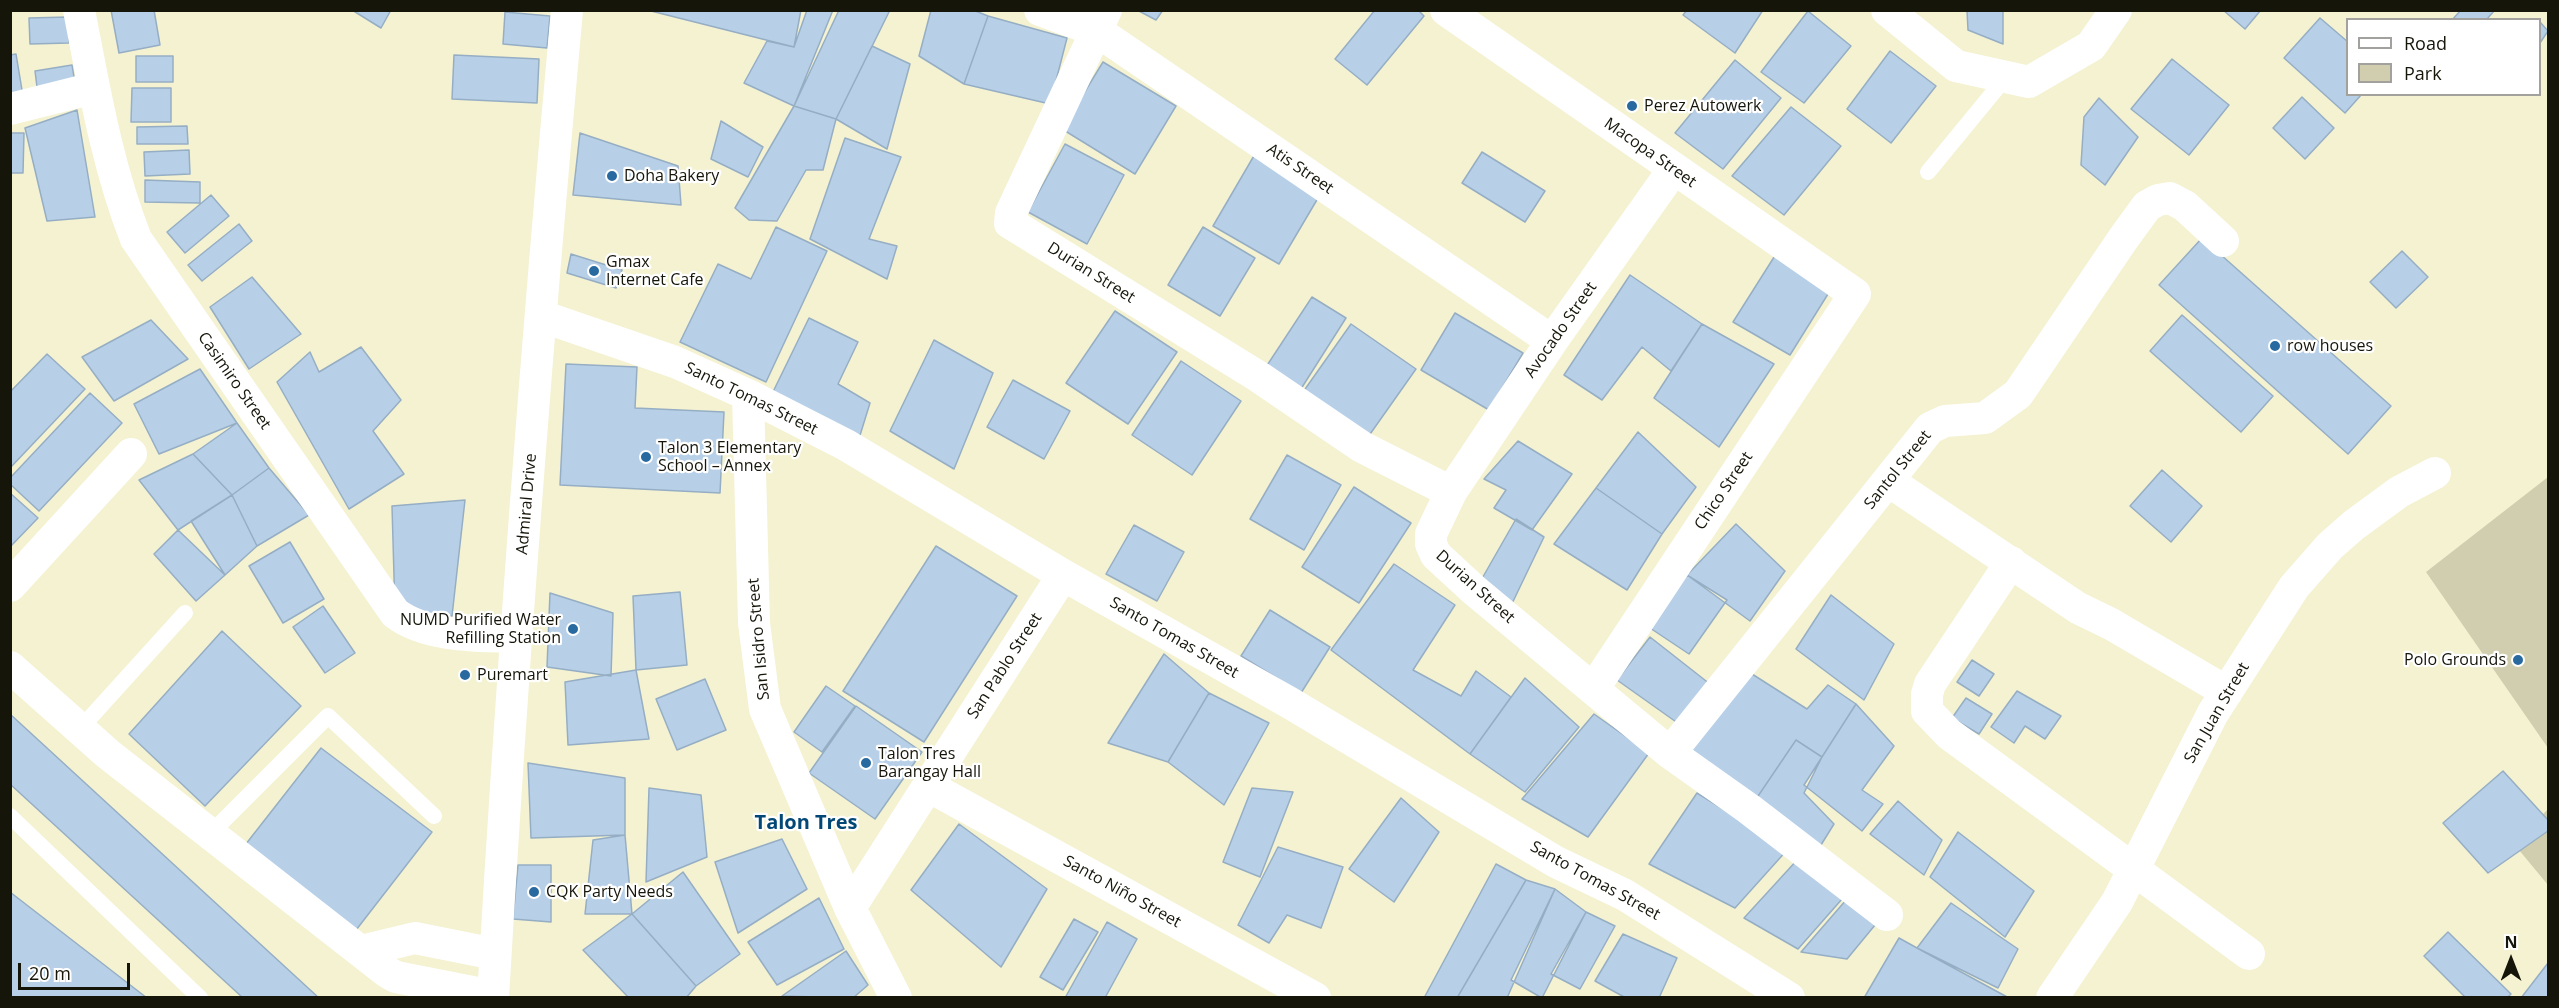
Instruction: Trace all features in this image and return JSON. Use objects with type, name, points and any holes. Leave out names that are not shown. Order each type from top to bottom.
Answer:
[{"type":"street","name":"Casimiro Street","points":[[79,10],[120,201],[136,239],[395,613],[407,622],[463,636],[516,637]]},
{"type":"street","name":"Admiral Drive","points":[[493,997],[506,759],[567,10]]},
{"type":"street","name":"Atis Street","points":[[1040,10],[1101,21],[1552,341]]},
{"type":"street","name":"Macopa Street","points":[[1446,10],[1673,170],[1855,294]]},
{"type":"street","points":[[1887,10],[1956,66],[2029,82],[2091,46],[2116,10]]},
{"type":"street","name":"Durian Street","points":[[1101,21],[1011,213],[1010,223],[1259,377],[1362,447],[1451,492],[1431,534],[1431,544],[1436,555],[1474,590],[1670,753],[1749,809],[1887,915]]},
{"type":"street","points":[[10,109],[94,88]]},
{"type":"street","name":"Avocado Street","points":[[1451,492],[1552,341],[1673,170]]},
{"type":"street","name":"Santol Street","points":[[1670,753],[1890,482],[1930,428],[1945,421],[1984,418],[2018,394],[2122,239],[2147,206],[2158,200],[2170,198],[2185,206],[2223,241]]},
{"type":"street","name":"Chico Street","points":[[1594,688],[1855,294]]},
{"type":"street","name":"Santo Tomas Street","points":[[541,316],[675,362],[748,395],[846,445],[1064,575],[1290,703],[1556,862],[1625,895],[1789,998]]},
{"type":"street","name":"San Isidro Street","points":[[748,395],[754,623],[765,709],[850,908],[896,998]]},
{"type":"street","points":[[10,586],[131,454]]},
{"type":"street","name":"San Juan Street","points":[[2052,998],[2117,902],[2213,713],[2294,587],[2330,546],[2398,492],[2435,473]]},
{"type":"street","points":[[1890,482],[2078,608],[2111,624],[2227,692]]},
{"type":"street","points":[[2011,562],[1930,684],[1927,694],[1927,711],[1949,734],[2249,954]]},
{"type":"street","name":"San Pablo Street","points":[[850,908],[1064,575]]},
{"type":"street","points":[[10,667],[79,730],[396,977],[493,997]]},
{"type":"street","name":"Santo Niño Street","points":[[928,786],[1315,998]]},
{"type":"street","points":[[361,951],[415,938],[495,954]]},
{"type":"lane","points":[[1928,172],[2006,77]]},
{"type":"lane","points":[[79,730],[185,613]]},
{"type":"lane","points":[[210,834],[328,716],[434,816]]},
{"type":"lane","points":[[10,816],[200,998]]},
{"type":"green space","name":"Polo Grounds","points":[[2548,477],[2548,748],[2426,572]]},
{"type":"green space","points":[[2548,809],[2548,885],[2514,844]]},
{"type":"building","points":[[111,10],[154,10],[160,45],[119,53]]},
{"type":"building","points":[[352,10],[391,10],[381,28]]},
{"type":"building","points":[[647,10],[801,10],[794,47]]},
{"type":"building","points":[[807,10],[833,10],[794,106],[744,83],[767,41],[794,47]]},
{"type":"building","points":[[839,10],[890,10],[836,119],[794,106]]},
{"type":"building","points":[[931,10],[973,10],[988,16],[964,84],[919,56]]},
{"type":"building","points":[[1137,10],[1163,10],[1156,20]]},
{"type":"building","points":[[1375,10],[1418,10],[1424,16],[1367,85],[1335,59]]},
{"type":"building","points":[[1687,10],[1763,10],[1735,53],[1683,15]]},
{"type":"building","points":[[1967,10],[2003,10],[2003,44],[1968,30]]},
{"type":"building","points":[[2223,10],[2261,10],[2245,29]]},
{"type":"building","points":[[2461,10],[2495,10],[2488,18],[2454,18]]},
{"type":"building","points":[[1808,11],[1851,46],[1804,103],[1761,72]]},
{"type":"building","points":[[505,12],[550,16],[547,48],[503,44]]},
{"type":"building","points":[[988,16],[1067,38],[1050,104],[964,84]]},
{"type":"building","points":[[68,17],[69,43],[30,44],[29,18]]},
{"type":"building","points":[[2320,18],[2346,40],[2346,96],[2360,96],[2345,113],[2284,58]]},
{"type":"building","points":[[2541,23],[2548,31],[2541,42]]},
{"type":"building","points":[[872,46],[910,64],[887,149],[836,119]]},
{"type":"building","points":[[1890,51],[1936,86],[1891,143],[1847,109]]},
{"type":"building","points":[[16,54],[24,102],[10,104],[10,55]]},
{"type":"building","points":[[454,55],[539,59],[537,103],[452,99]]},
{"type":"building","points":[[136,56],[173,56],[173,82],[136,82]]},
{"type":"building","points":[[2172,59],[2229,105],[2189,155],[2131,109]]},
{"type":"building","points":[[1735,60],[1781,98],[1723,169],[1675,133]]},
{"type":"building","points":[[1103,62],[1176,106],[1135,174],[1062,129]]},
{"type":"building","points":[[72,65],[76,89],[38,95],[35,71]]},
{"type":"building","points":[[132,88],[171,88],[171,122],[131,122]]},
{"type":"building","points":[[2302,97],[2334,128],[2305,159],[2273,128]]},
{"type":"building","points":[[2099,98],[2138,137],[2105,185],[2081,165],[2084,117]]},
{"type":"building","points":[[794,106],[836,119],[823,170],[806,170],[777,221],[749,220],[735,208]]},
{"type":"building","points":[[1791,107],[1841,146],[1784,215],[1732,176]]},
{"type":"building","points":[[77,110],[95,217],[47,221],[25,128]]},
{"type":"building","points":[[721,121],[763,147],[748,177],[711,159]]},
{"type":"building","points":[[187,126],[188,144],[137,144],[137,127]]},
{"type":"building","points":[[10,133],[24,133],[23,173],[10,173]]},
{"type":"building","points":[[580,133],[678,166],[681,205],[573,195]]},
{"type":"building","points":[[845,138],[901,157],[869,239],[897,246],[887,279],[810,239]]},
{"type":"building","points":[[1065,144],[1124,175],[1087,244],[1028,212]]},
{"type":"building","points":[[189,150],[190,174],[145,176],[144,152]]},
{"type":"building","points":[[1482,152],[1545,191],[1525,222],[1462,183]]},
{"type":"building","points":[[1255,154],[1321,193],[1279,264],[1213,226]]},
{"type":"building","points":[[145,180],[200,182],[200,203],[145,202]]},
{"type":"building","points":[[211,195],[229,216],[185,253],[167,232]]},
{"type":"building","points":[[239,224],[252,241],[202,281],[188,265]]},
{"type":"building","points":[[776,227],[827,251],[766,382],[680,342],[718,264],[751,279]]},
{"type":"building","points":[[1203,227],[1255,258],[1220,316],[1168,285]]},
{"type":"building","name":"row houses","points":[[2202,238],[2391,406],[2348,454],[2159,285]]},
{"type":"building","points":[[2402,251],[2428,277],[2396,308],[2370,282]]},
{"type":"building","name":"Gmax Internet Cafe","points":[[571,254],[622,270],[616,288],[567,273]]},
{"type":"building","points":[[1776,254],[1828,294],[1790,355],[1733,322]]},
{"type":"building","points":[[1630,275],[1702,324],[1671,371],[1642,347],[1602,400],[1564,375]]},
{"type":"building","points":[[252,277],[301,334],[249,369],[210,307]]},
{"type":"building","points":[[1312,297],[1346,318],[1299,392],[1264,370]]},
{"type":"building","points":[[1115,311],[1177,352],[1128,424],[1066,383]]},
{"type":"building","points":[[1455,313],[1523,353],[1489,410],[1421,370]]},
{"type":"building","name":"row houses","points":[[2182,315],[2273,396],[2241,432],[2150,351]]},
{"type":"building","points":[[809,318],[858,342],[838,384],[870,403],[857,445],[769,400]]},
{"type":"building","points":[[151,320],[188,359],[114,401],[82,357]]},
{"type":"building","points":[[1351,324],[1416,369],[1368,437],[1303,392]]},
{"type":"building","points":[[1702,324],[1774,364],[1719,447],[1654,398]]},
{"type":"building","points":[[934,340],[993,373],[954,469],[890,431]]},
{"type":"building","points":[[361,347],[401,400],[373,431],[404,474],[349,509],[277,382],[310,352],[319,372]]},
{"type":"building","points":[[47,354],[85,389],[10,468],[10,392]]},
{"type":"building","points":[[1181,361],[1241,401],[1192,475],[1132,435]]},
{"type":"building","points":[[566,364],[637,367],[635,408],[724,412],[720,493],[560,485]]},
{"type":"building","points":[[200,369],[237,423],[159,454],[134,404]]},
{"type":"building","points":[[1013,380],[1070,411],[1044,459],[987,427]]},
{"type":"building","points":[[90,393],[122,423],[39,511],[10,484],[10,478]]},
{"type":"building","points":[[237,423],[269,468],[232,495],[193,454]]},
{"type":"building","points":[[1638,432],[1696,487],[1662,534],[1596,488]]},
{"type":"building","points":[[1518,441],[1572,474],[1532,530],[1494,508],[1506,490],[1484,479]]},
{"type":"building","points":[[193,454],[232,495],[178,530],[139,480]]},
{"type":"building","points":[[1287,455],[1341,485],[1304,550],[1250,519]]},
{"type":"building","points":[[269,468],[309,515],[257,546],[232,495]]},
{"type":"building","points":[[2162,470],[2202,506],[2171,542],[2130,506]]},
{"type":"building","points":[[1354,487],[1411,523],[1359,603],[1302,567]]},
{"type":"building","points":[[1596,488],[1662,534],[1627,590],[1554,544]]},
{"type":"building","points":[[10,493],[38,518],[10,547]]},
{"type":"building","points":[[232,495],[257,546],[225,575],[191,521]]},
{"type":"building","points":[[465,500],[452,616],[395,611],[392,506]]},
{"type":"building","points":[[1516,519],[1544,537],[1507,614],[1476,589]]},
{"type":"building","points":[[1736,524],[1785,571],[1750,621],[1687,575]]},
{"type":"building","points":[[1134,525],[1184,552],[1157,601],[1106,574]]},
{"type":"building","points":[[178,530],[225,575],[196,601],[154,554]]},
{"type":"building","points":[[290,542],[324,599],[283,623],[249,566]]},
{"type":"building","points":[[936,546],[1017,596],[924,742],[843,691]]},
{"type":"building","points":[[1394,564],[1455,605],[1413,670],[1461,696],[1476,671],[1511,697],[1470,754],[1331,650]]},
{"type":"building","points":[[1687,575],[1727,600],[1689,654],[1647,626]]},
{"type":"building","points":[[680,592],[687,665],[636,670],[633,596]]},
{"type":"building","points":[[550,593],[613,613],[611,676],[547,667]]},
{"type":"building","points":[[1831,595],[1894,644],[1864,700],[1796,649]]},
{"type":"building","points":[[323,606],[355,653],[325,673],[293,627]]},
{"type":"building","points":[[1270,610],[1330,647],[1301,693],[1241,656]]},
{"type":"building","points":[[222,631],[301,706],[205,806],[129,734]]},
{"type":"building","points":[[1650,637],[1715,688],[1679,724],[1617,680]]},
{"type":"building","points":[[1164,654],[1209,693],[1168,762],[1108,743]]},
{"type":"building","points":[[1972,660],[1994,674],[1979,696],[1957,682]]},
{"type":"building","points":[[1741,667],[1807,709],[1828,685],[1856,704],[1822,757],[1796,740],[1752,805],[1690,751]]},
{"type":"building","points":[[636,670],[649,739],[568,745],[565,682]]},
{"type":"building","points":[[1525,678],[1579,727],[1525,792],[1470,754]]},
{"type":"building","points":[[705,679],[726,730],[677,750],[656,699]]},
{"type":"building","points":[[826,686],[855,706],[822,752],[794,732]]},
{"type":"building","points":[[2017,691],[2061,716],[2045,739],[2025,726],[2014,743],[1991,727]]},
{"type":"building","points":[[1209,693],[1269,723],[1224,805],[1168,762]]},
{"type":"building","points":[[1966,698],[1992,714],[1979,734],[1952,718]]},
{"type":"building","points":[[1856,704],[1894,746],[1862,790],[1883,804],[1862,831],[1804,785]]},
{"type":"building","name":"Talon Tres Barangay Hall","points":[[856,706],[922,752],[875,819],[809,773]]},
{"type":"building","points":[[10,714],[319,998],[243,998],[10,784]]},
{"type":"building","points":[[1594,714],[1649,753],[1588,837],[1522,799]]},
{"type":"building","points":[[1796,740],[1822,757],[1804,793],[1834,824],[1816,853],[1752,805]]},
{"type":"building","points":[[321,748],[432,832],[353,934],[242,849]]},
{"type":"building","points":[[528,763],[625,778],[625,835],[531,838]]},
{"type":"building","points":[[2503,771],[2548,820],[2548,831],[2488,873],[2443,823]]},
{"type":"building","points":[[649,788],[701,795],[707,857],[646,882]]},
{"type":"building","points":[[1252,788],[1293,792],[1260,877],[1223,862]]},
{"type":"building","points":[[1697,793],[1788,849],[1735,908],[1649,864]]},
{"type":"building","points":[[1401,798],[1439,832],[1394,902],[1349,869]]},
{"type":"building","points":[[1898,801],[1942,840],[1924,875],[1870,834]]},
{"type":"building","points":[[959,824],[1047,889],[1001,967],[911,890]]},
{"type":"building","points":[[1958,832],[2034,891],[2005,937],[1930,877]]},
{"type":"building","points":[[625,835],[632,914],[585,914],[593,840]]},
{"type":"building","points":[[782,839],[807,889],[738,933],[715,862]]},
{"type":"building","points":[[1278,847],[1343,867],[1321,928],[1287,915],[1269,943],[1238,925]]},
{"type":"building","points":[[1798,859],[1850,890],[1798,949],[1744,918]]},
{"type":"building","points":[[1496,864],[1526,880],[1457,998],[1424,998]]},
{"type":"building","name":"CQK Party Needs","points":[[518,865],[551,865],[551,922],[513,919]]},
{"type":"building","points":[[683,872],[740,954],[696,986],[632,914]]},
{"type":"building","points":[[1526,880],[1555,889],[1507,998],[1457,998]]},
{"type":"building","points":[[1555,889],[1586,912],[1542,998],[1511,980]]},
{"type":"building","points":[[10,892],[147,998],[10,998]]},
{"type":"building","points":[[1853,892],[1880,919],[1847,959],[1801,952]]},
{"type":"building","points":[[819,898],[844,949],[777,985],[748,942]]},
{"type":"building","points":[[1951,903],[2018,949],[1998,988],[1917,948]]},
{"type":"building","points":[[1586,912],[1615,926],[1580,989],[1551,974]]},
{"type":"building","points":[[632,914],[696,986],[686,998],[629,998],[583,950]]},
{"type":"building","points":[[1074,919],[1098,932],[1063,990],[1040,977]]},
{"type":"building","points":[[1107,922],[1137,939],[1105,998],[1065,998]]},
{"type":"building","points":[[2448,932],[2511,994],[2507,998],[2466,998],[2424,956]]},
{"type":"building","points":[[1623,934],[1677,958],[1659,998],[1626,998],[1595,981]]},
{"type":"building","points":[[1899,938],[1917,948],[2009,998],[1864,998]]},
{"type":"building","points":[[846,951],[868,985],[853,998],[782,996]]},
{"type":"building","points":[[2548,963],[2548,998],[2521,998]]},
{"type":"place","name":"Perez Autowerk","points":[[1632,106]]},
{"type":"place","name":"Doha Bakery","points":[[612,176]]},
{"type":"place","name":"Gmax Internet Cafe","points":[[594,271]]},
{"type":"place","name":"row houses","points":[[2275,346]]},
{"type":"place","name":"Talon 3 Elementary School – Annex","points":[[646,457]]},
{"type":"place","name":"NUMD Purified Water Refilling Station","points":[[573,629]]},
{"type":"place","name":"Polo Grounds","points":[[2518,660]]},
{"type":"place","name":"Puremart","points":[[465,675]]},
{"type":"place","name":"Talon Tres Barangay Hall","points":[[866,763]]},
{"type":"place","name":"CQK Party Needs","points":[[534,892]]},
{"type":"district","name":"Talon Tres","points":[[806,823]]}]
